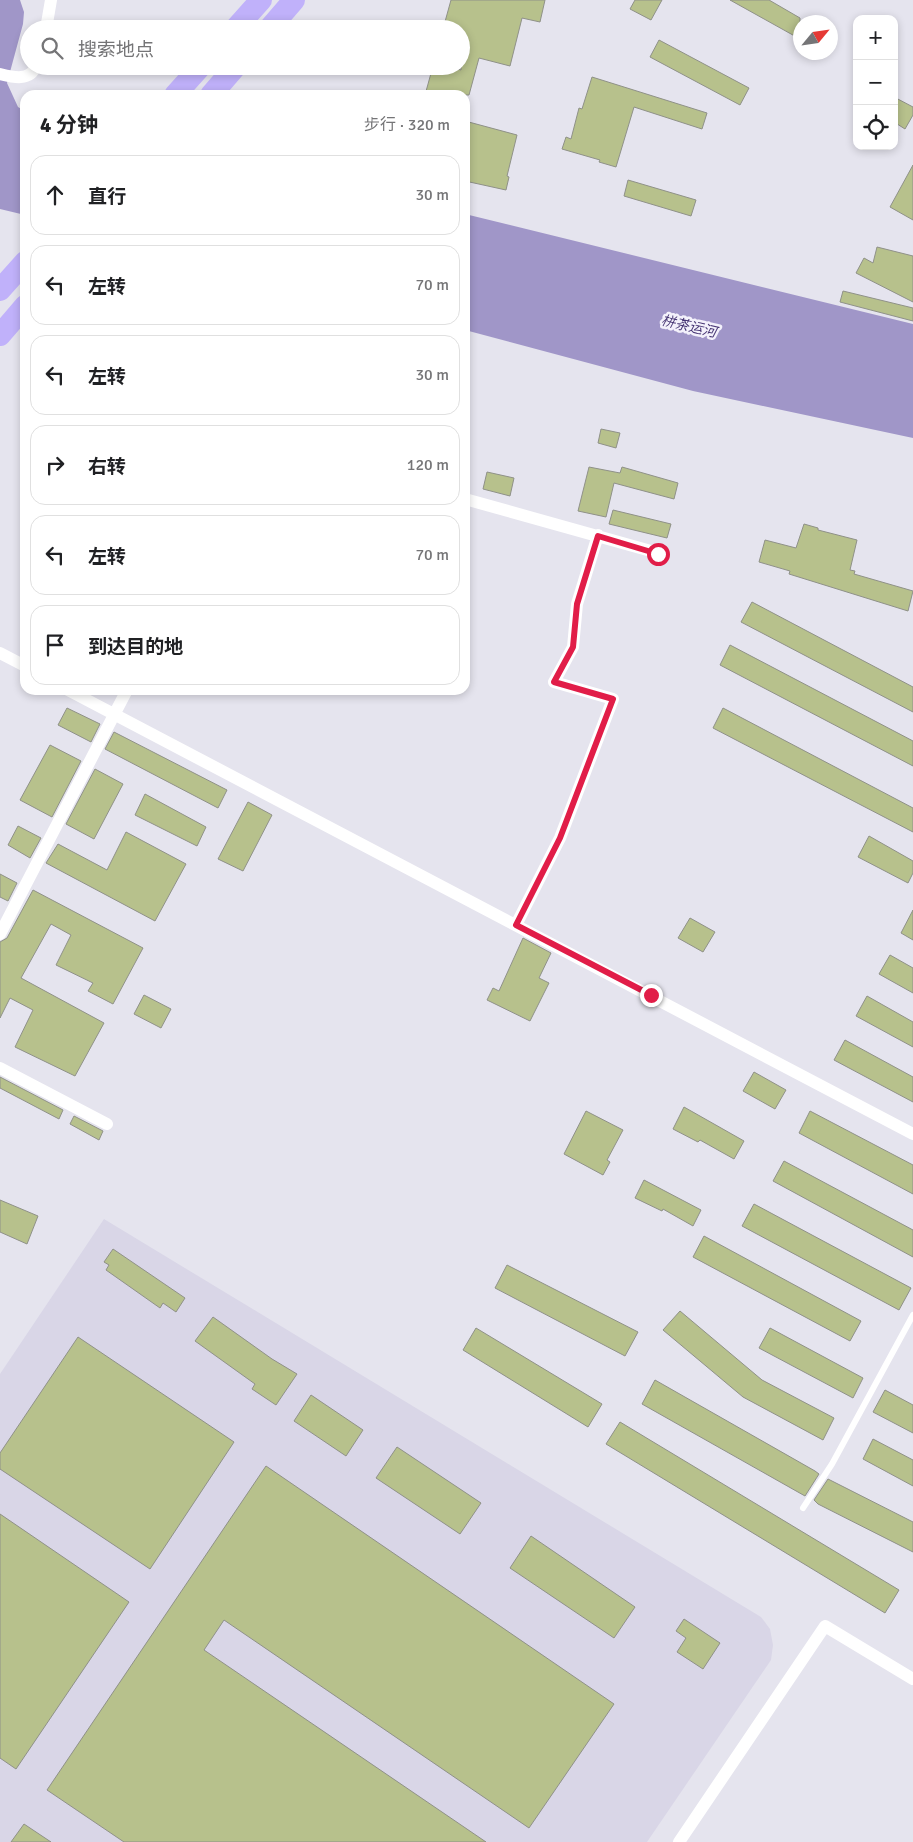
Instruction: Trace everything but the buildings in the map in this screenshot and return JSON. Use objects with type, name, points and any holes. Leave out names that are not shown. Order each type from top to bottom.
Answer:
[{"type":"highway","points":[[243,20],[260,0]]},
{"type":"highway","points":[[277,20],[294,0]]},
{"type":"highway","points":[[179,90],[193,75]]},
{"type":"highway","points":[[215,90],[228,75]]},
{"type":"highway","points":[[0,290],[20,268]]},
{"type":"highway","points":[[0,335],[20,312]]},
{"type":"street","points":[[48,20],[51,0]]},
{"type":"street","points":[[0,74],[16,78],[28,75]]},
{"type":"street","points":[[470,500],[658,554]]},
{"type":"street","points":[[516,925],[560,838],[613,699],[554,682],[573,647],[577,604],[598,536]]},
{"type":"street","points":[[0,653],[20,663]]},
{"type":"street","points":[[77,695],[913,1134]]},
{"type":"street","points":[[0,934],[124,695]]},
{"type":"street","points":[[0,1068],[107,1124]]},
{"type":"street","points":[[680,1842],[824,1626],[913,1679]]},
{"type":"lane","points":[[803,1508],[832,1464],[913,1316]]},
{"type":"shaded area","points":[[104,1219],[761,1617],[770,1629],[773,1645],[771,1660],[647,1842],[0,1842],[0,1374]]},
{"type":"water","points":[[0,0],[20,0],[24,12],[23,20],[20,20],[20,35],[7,83],[20,108],[20,214],[0,209]]},
{"type":"water","name":"栟茶运河","points":[[470,215],[913,324],[913,438],[693,391],[470,331]]},
{"type":"route","points":[[651,995],[516,925],[560,838],[613,699],[554,682],[573,647],[577,604],[598,536],[658,554]]}]
